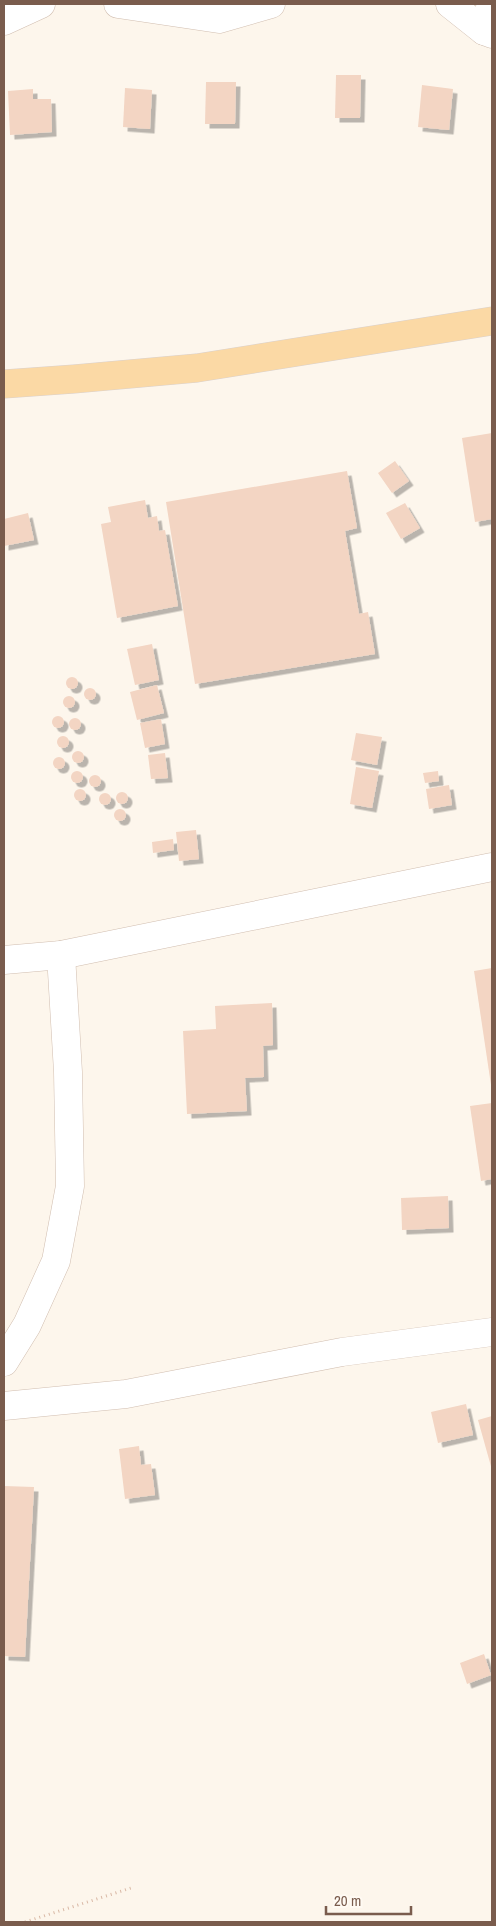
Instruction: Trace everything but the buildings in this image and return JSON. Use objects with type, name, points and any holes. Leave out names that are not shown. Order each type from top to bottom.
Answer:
[{"type":"main road","points":[[4,384],[197,368],[492,321]]},
{"type":"street","points":[[4,21],[41,4]]},
{"type":"street","points":[[118,4],[220,11],[271,4]]},
{"type":"street","points":[[450,4],[488,33]]},
{"type":"street","points":[[488,33],[491,4]]},
{"type":"street","points":[[4,960],[61,955],[492,866]]},
{"type":"street","points":[[4,1362],[27,1324],[56,1261],[70,1186],[68,1072],[61,955]]},
{"type":"street","points":[[4,1406],[126,1394],[342,1352],[492,1332]]},
{"type":"path","points":[[25,1922],[131,1888]]}]
